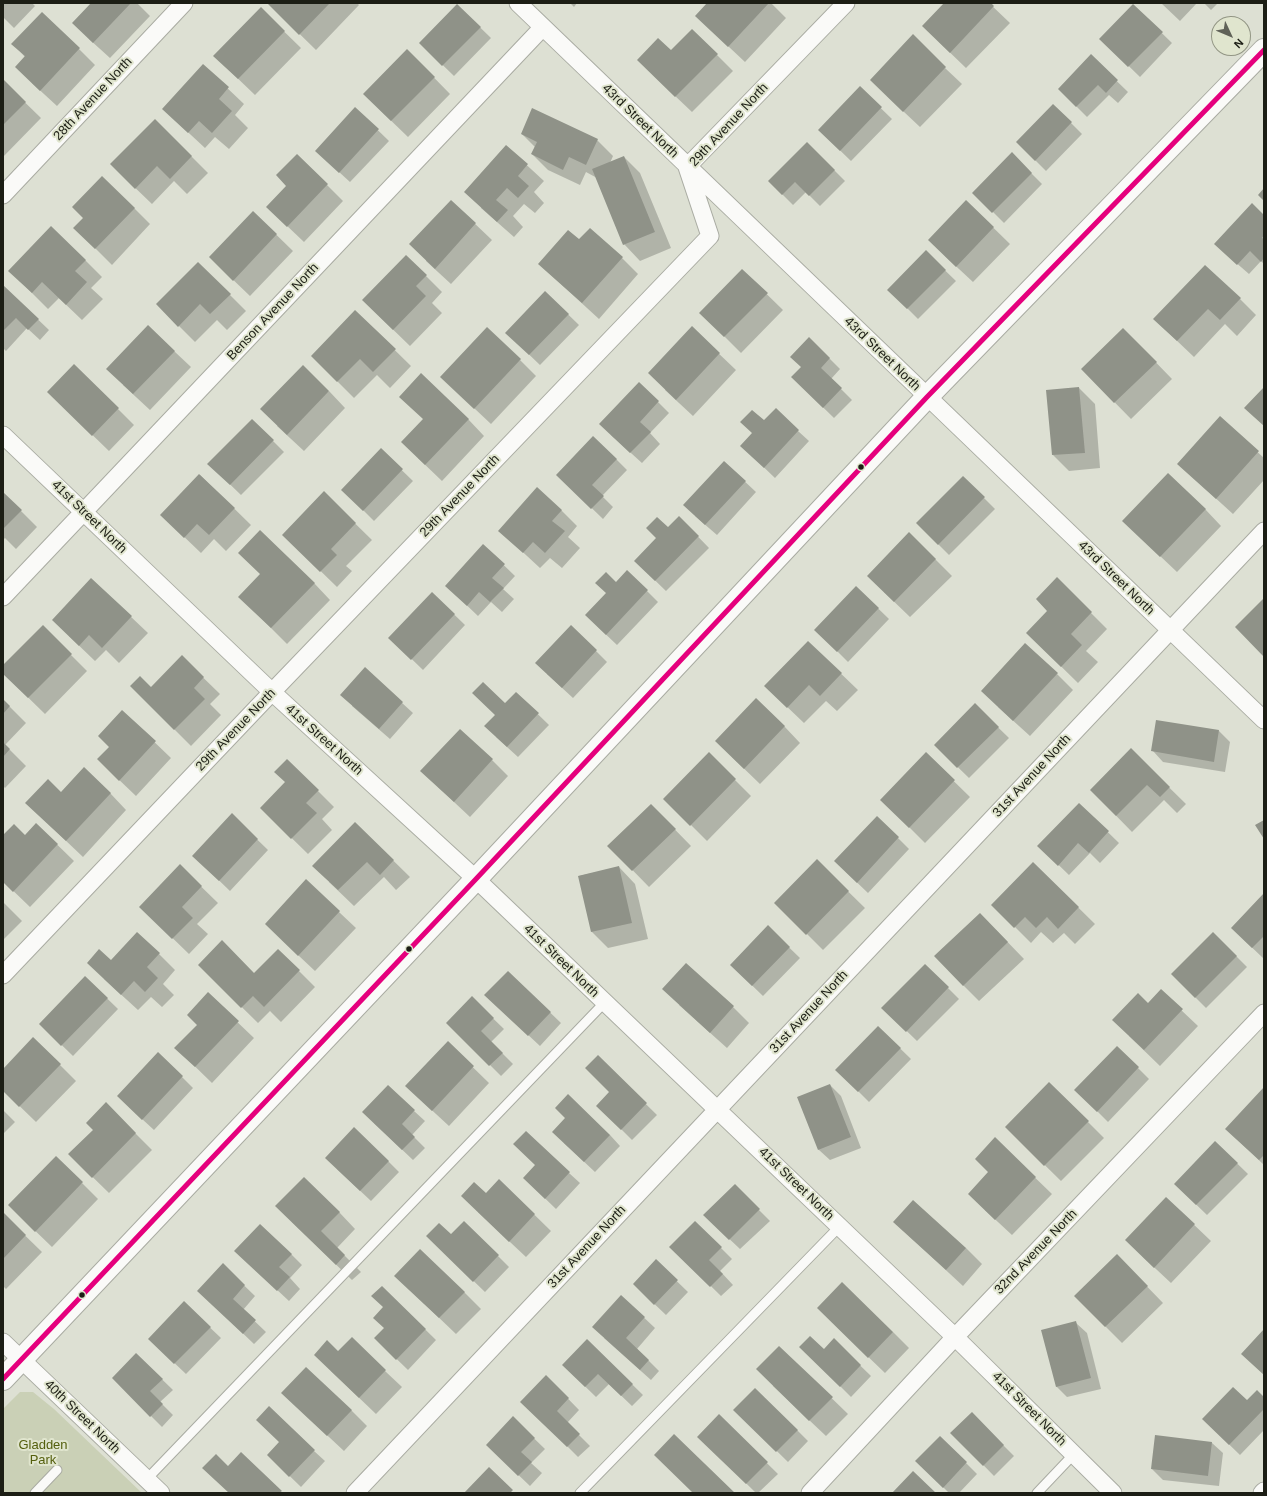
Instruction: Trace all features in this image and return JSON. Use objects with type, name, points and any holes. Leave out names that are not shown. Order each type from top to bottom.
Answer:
[{"type":"street","name":"28th Avenue North","points":[[3,196],[184,3]]},
{"type":"street","name":"43rd Street North","points":[[518,3],[1264,720]]},
{"type":"street","name":"29th Avenue North","points":[[3,975],[272,692],[710,236],[688,167],[846,3]]},
{"type":"street","name":"Benson Avenue North","points":[[3,597],[543,27]]},
{"type":"street","points":[[3,1379],[476,879],[928,397],[1264,50]]},
{"type":"street","name":"41st Street North","points":[[3,435],[272,692],[476,879],[840,1226],[1113,1493]]},
{"type":"street","name":"31st Avenue North","points":[[355,1493],[1264,531]]},
{"type":"street","name":"32nd Avenue North","points":[[810,1493],[955,1337],[1264,1013]]},
{"type":"street","name":"40th Street North","points":[[3,1342],[161,1493]]},
{"type":"lane","points":[[147,1479],[605,1002]]},
{"type":"lane","points":[[580,1493],[840,1226]]},
{"type":"lane","points":[[1037,1493],[1074,1454]]},
{"type":"lane","points":[[35,1493],[57,1470]]},
{"type":"green space","name":"Gladden Park","points":[[20,1392],[33,1392],[54,1409],[142,1493],[3,1493],[3,1409]]},
{"type":"building","points":[[91,3],[131,3],[93,43],[72,23]]},
{"type":"building","points":[[267,3],[330,3],[299,35]]},
{"type":"building","points":[[707,3],[769,3],[728,47],[695,16]]},
{"type":"building","points":[[944,3],[991,3],[994,6],[950,53],[922,26]]},
{"type":"building","points":[[457,4],[481,27],[442,66],[419,43]]},
{"type":"building","points":[[1133,4],[1163,32],[1128,67],[1099,39]]},
{"type":"building","points":[[261,7],[285,31],[238,79],[213,56]]},
{"type":"building","points":[[42,12],[80,48],[40,91],[15,67],[25,56],[11,44]]},
{"type":"building","points":[[692,29],[718,54],[675,97],[637,60],[658,38],[671,50]]},
{"type":"building","points":[[913,34],[946,67],[903,112],[870,80]]},
{"type":"building","points":[[407,49],[435,77],[391,121],[363,94]]},
{"type":"building","points":[[1091,54],[1118,80],[1106,93],[1098,85],[1076,107],[1058,89]]},
{"type":"building","points":[[203,64],[229,87],[219,99],[232,111],[212,133],[199,121],[188,133],[162,109]]},
{"type":"building","points":[[3,79],[26,102],[3,125]]},
{"type":"building","points":[[860,86],[882,107],[840,151],[818,130]]},
{"type":"building","points":[[1053,104],[1072,122],[1035,161],[1016,142]]},
{"type":"building","points":[[355,107],[379,129],[339,173],[315,151]]},
{"type":"building","points":[[532,108],[598,139],[586,165],[569,157],[563,170],[531,154],[537,142],[521,134]]},
{"type":"building","points":[[155,119],[192,156],[170,179],[157,166],[135,189],[110,164]]},
{"type":"building","points":[[807,142],[835,170],[809,196],[795,182],[782,195],[768,181]]},
{"type":"building","points":[[506,145],[528,164],[518,176],[529,186],[518,198],[507,188],[496,200],[508,210],[497,222],[464,192]]},
{"type":"building","points":[[1012,152],[1032,173],[992,213],[972,193]]},
{"type":"building","points":[[297,154],[328,184],[287,227],[266,207],[286,186],[276,175]]},
{"type":"building","points":[[624,156],[655,232],[623,245],[592,169]]},
{"type":"building","points":[[102,176],[135,208],[95,249],[73,228],[83,218],[72,207]]},
{"type":"building","points":[[1264,188],[1264,201],[1258,195]]},
{"type":"building","points":[[451,200],[476,223],[435,269],[409,244]]},
{"type":"building","points":[[966,200],[994,227],[956,267],[928,240]]},
{"type":"building","points":[[1252,203],[1264,215],[1264,235],[1262,238],[1264,239],[1264,258],[1261,262],[1250,251],[1237,265],[1214,244]]},
{"type":"building","points":[[253,211],[277,234],[233,281],[209,257]]},
{"type":"building","points":[[51,226],[86,260],[75,271],[87,282],[66,305],[42,282],[32,293],[8,271]]},
{"type":"building","points":[[590,228],[623,257],[582,303],[538,264],[568,230],[579,239]]},
{"type":"building","points":[[926,250],[946,270],[907,309],[887,290]]},
{"type":"building","points":[[406,255],[427,275],[416,286],[426,296],[393,330],[362,300]]},
{"type":"building","points":[[198,262],[231,294],[210,314],[200,304],[178,327],[156,304]]},
{"type":"building","points":[[1205,265],[1241,298],[1220,320],[1208,309],[1177,341],[1153,319]]},
{"type":"building","points":[[742,269],[768,293],[724,337],[699,313]]},
{"type":"building","points":[[3,285],[39,319],[28,330],[16,318],[3,331]]},
{"type":"building","points":[[545,291],[569,314],[529,355],[505,333]]},
{"type":"building","points":[[355,310],[396,349],[373,372],[360,359],[337,382],[311,356]]},
{"type":"building","points":[[148,325],[175,351],[133,394],[106,369]]},
{"type":"building","points":[[692,326],[720,353],[676,400],[648,373]]},
{"type":"building","points":[[487,327],[521,359],[474,409],[440,377]]},
{"type":"building","points":[[1123,328],[1157,362],[1114,403],[1081,369]]},
{"type":"building","points":[[809,337],[830,358],[821,368],[842,388],[823,408],[791,377],[801,367],[790,357]]},
{"type":"building","points":[[74,364],[119,408],[92,436],[47,392]]},
{"type":"building","points":[[303,365],[329,391],[287,435],[260,409]]},
{"type":"building","points":[[421,373],[469,419],[425,465],[401,442],[423,419],[399,397]]},
{"type":"building","points":[[639,382],[659,401],[640,422],[651,432],[630,453],[599,424]]},
{"type":"building","points":[[1079,387],[1085,453],[1052,455],[1046,390]]},
{"type":"building","points":[[1264,387],[1264,426],[1244,408]]},
{"type":"building","points":[[776,408],[799,430],[764,468],[740,446],[752,433],[740,422],[752,410],[764,420]]},
{"type":"building","points":[[1220,416],[1259,451],[1216,499],[1177,464]]},
{"type":"building","points":[[252,419],[274,440],[230,485],[207,464]]},
{"type":"building","points":[[593,436],[617,459],[592,485],[604,496],[591,509],[556,475]]},
{"type":"building","points":[[381,448],[403,469],[363,511],[341,490]]},
{"type":"building","points":[[724,461],[746,481],[705,525],[683,505]]},
{"type":"building","points":[[1168,473],[1206,509],[1160,557],[1122,521]]},
{"type":"building","points":[[199,474],[235,508],[209,535],[197,524],[184,538],[160,515]]},
{"type":"building","points":[[963,476],[985,497],[938,545],[916,523]]},
{"type":"building","points":[[537,487],[562,510],[552,521],[565,531],[545,553],[533,542],[523,553],[498,531]]},
{"type":"building","points":[[324,491],[356,523],[331,549],[337,555],[320,572],[282,535]]},
{"type":"building","points":[[3,492],[22,510],[3,529]]},
{"type":"building","points":[[679,516],[699,536],[655,581],[634,561],[656,538],[646,528],[657,517],[668,527]]},
{"type":"building","points":[[260,530],[315,583],[271,628],[238,597],[260,574],[238,553]]},
{"type":"building","points":[[909,532],[936,559],[894,602],[867,576]]},
{"type":"building","points":[[483,544],[505,564],[492,578],[504,588],[490,602],[479,592],[467,606],[445,586]]},
{"type":"building","points":[[627,570],[648,590],[606,635],[585,615],[606,593],[595,583],[606,572],[616,582]]},
{"type":"building","points":[[1057,577],[1092,612],[1071,634],[1082,645],[1061,667],[1026,633],[1047,611],[1036,599]]},
{"type":"building","points":[[91,578],[132,616],[102,648],[89,635],[79,646],[52,620]]},
{"type":"building","points":[[856,586],[879,608],[837,652],[814,630]]},
{"type":"building","points":[[432,592],[455,614],[411,660],[388,638]]},
{"type":"building","points":[[1264,598],[1264,657],[1235,627]]},
{"type":"building","points":[[43,625],[72,654],[28,698],[3,674],[3,665]]},
{"type":"building","points":[[571,625],[597,650],[562,688],[535,663]]},
{"type":"building","points":[[808,641],[842,673],[820,696],[809,685],[787,708],[764,686]]},
{"type":"building","points":[[1025,643],[1058,673],[1013,721],[981,691]]},
{"type":"building","points":[[182,655],[204,677],[194,688],[205,699],[174,730],[130,686],[140,676],[151,687]]},
{"type":"building","points":[[365,667],[403,702],[379,729],[340,695]]},
{"type":"building","points":[[483,682],[505,703],[516,692],[539,713],[507,747],[484,726],[495,715],[472,693]]},
{"type":"building","points":[[756,698],[785,726],[744,769],[715,741]]},
{"type":"building","points":[[3,699],[10,706],[3,714]]},
{"type":"building","points":[[975,703],[999,727],[957,768],[934,745]]},
{"type":"building","points":[[122,710],[156,741],[119,781],[97,759],[109,747],[98,736]]},
{"type":"building","points":[[1156,720],[1219,730],[1214,762],[1151,751]]},
{"type":"building","points":[[460,729],[493,759],[454,802],[420,771]]},
{"type":"building","points":[[3,742],[10,749],[3,757]]},
{"type":"building","points":[[1131,748],[1170,787],[1160,797],[1147,785],[1116,816],[1090,790]]},
{"type":"building","points":[[709,752],[736,779],[690,826],[663,799]]},
{"type":"building","points":[[926,752],[955,780],[909,828],[880,800]]},
{"type":"building","points":[[287,759],[319,790],[306,803],[317,813],[291,839],[260,808],[285,782],[274,772]]},
{"type":"building","points":[[84,767],[111,793],[66,841],[25,803],[48,779],[61,792]]},
{"type":"building","points":[[1079,803],[1109,831],[1089,853],[1078,843],[1058,866],[1037,846]]},
{"type":"building","points":[[651,804],[676,829],[632,871],[607,846]]},
{"type":"building","points":[[232,813],[258,839],[219,881],[192,856]]},
{"type":"building","points":[[877,816],[899,837],[857,883],[834,861]]},
{"type":"building","points":[[1264,820],[1264,839],[1255,825]]},
{"type":"building","points":[[355,822],[394,860],[380,875],[367,862],[338,890],[312,866]]},
{"type":"building","points":[[36,823],[58,844],[13,892],[3,882],[3,835],[14,824],[25,835]]},
{"type":"building","points":[[817,859],[849,891],[806,935],[774,903]]},
{"type":"building","points":[[1033,862],[1079,907],[1058,929],[1047,917],[1036,928],[1025,917],[1014,928],[991,905]]},
{"type":"building","points":[[180,864],[202,886],[182,907],[193,918],[172,939],[139,907]]},
{"type":"building","points":[[619,866],[632,923],[591,932],[578,876]]},
{"type":"building","points":[[306,879],[340,911],[298,956],[265,924]]},
{"type":"building","points":[[1264,893],[1264,936],[1252,948],[1231,928]]},
{"type":"building","points":[[980,913],[1008,942],[963,986],[934,956]]},
{"type":"building","points":[[768,925],[790,947],[752,986],[730,965]]},
{"type":"building","points":[[137,932],[160,953],[147,967],[158,978],[145,992],[134,981],[121,995],[87,963],[99,949],[111,960]]},
{"type":"building","points":[[1213,932],[1237,956],[1195,998],[1171,974]]},
{"type":"building","points":[[222,940],[254,973],[278,949],[300,970],[264,1007],[253,996],[241,1008],[198,965]]},
{"type":"building","points":[[686,963],[734,1006],[710,1033],[662,989]]},
{"type":"building","points":[[925,964],[949,987],[906,1032],[881,1008]]},
{"type":"building","points":[[508,971],[551,1012],[528,1036],[484,995]]},
{"type":"building","points":[[85,976],[108,998],[61,1046],[39,1024]]},
{"type":"building","points":[[1161,989],[1183,1009],[1144,1050],[1112,1020],[1138,993],[1148,1003]]},
{"type":"building","points":[[208,992],[239,1021],[195,1067],[174,1048],[197,1025],[187,1015]]},
{"type":"building","points":[[472,996],[494,1018],[481,1031],[503,1053],[489,1066],[446,1023]]},
{"type":"building","points":[[878,1026],[901,1048],[858,1092],[835,1070]]},
{"type":"building","points":[[33,1037],[61,1064],[19,1107],[3,1091],[3,1069]]},
{"type":"building","points":[[448,1041],[474,1066],[432,1111],[405,1086]]},
{"type":"building","points":[[1117,1046],[1139,1067],[1097,1112],[1074,1090]]},
{"type":"building","points":[[158,1052],[183,1076],[142,1120],[117,1096]]},
{"type":"building","points":[[598,1055],[647,1103],[621,1130],[596,1106],[609,1092],[585,1068]]},
{"type":"building","points":[[1049,1082],[1089,1121],[1044,1166],[1005,1127]]},
{"type":"building","points":[[830,1084],[851,1137],[818,1150],[797,1097]]},
{"type":"building","points":[[388,1085],[415,1110],[402,1124],[415,1137],[402,1150],[362,1112]]},
{"type":"building","points":[[1264,1087],[1264,1155],[1259,1160],[1225,1129]]},
{"type":"building","points":[[568,1094],[610,1135],[584,1162],[552,1132],[565,1118],[555,1108]]},
{"type":"building","points":[[106,1102],[136,1133],[92,1178],[68,1154],[93,1130],[86,1123]]},
{"type":"building","points":[[354,1127],[389,1161],[360,1191],[325,1158]]},
{"type":"building","points":[[526,1131],[570,1172],[545,1199],[523,1178],[535,1165],[513,1144]]},
{"type":"building","points":[[995,1137],[1036,1177],[995,1220],[968,1194],[988,1172],[975,1159]]},
{"type":"building","points":[[1215,1141],[1238,1163],[1196,1205],[1174,1184]]},
{"type":"building","points":[[56,1156],[83,1182],[35,1232],[8,1205]]},
{"type":"building","points":[[304,1177],[340,1212],[321,1231],[345,1255],[336,1265],[275,1206]]},
{"type":"building","points":[[499,1179],[535,1214],[509,1242],[461,1196],[474,1182],[486,1193]]},
{"type":"building","points":[[735,1184],[760,1209],[729,1240],[703,1215]]},
{"type":"building","points":[[1166,1197],[1195,1224],[1154,1268],[1125,1240]]},
{"type":"building","points":[[913,1200],[966,1248],[946,1270],[893,1222]]},
{"type":"building","points":[[3,1212],[26,1235],[3,1259]]},
{"type":"building","points":[[464,1221],[499,1255],[473,1282],[426,1236],[439,1223],[451,1234]]},
{"type":"building","points":[[695,1221],[722,1247],[709,1260],[723,1274],[710,1287],[669,1247]]},
{"type":"building","points":[[260,1224],[292,1254],[279,1267],[290,1277],[277,1291],[234,1251]]},
{"type":"building","points":[[420,1249],[465,1292],[439,1318],[394,1276]]},
{"type":"building","points":[[1117,1254],[1148,1286],[1105,1327],[1074,1296]]},
{"type":"building","points":[[656,1259],[678,1280],[654,1305],[633,1284]]},
{"type":"building","points":[[223,1263],[245,1285],[233,1299],[256,1320],[243,1334],[197,1291]]},
{"type":"building","points":[[842,1282],[893,1332],[868,1358],[817,1308]]},
{"type":"building","points":[[382,1286],[426,1329],[396,1360],[374,1338],[384,1328],[373,1318],[383,1307],[371,1296]]},
{"type":"building","points":[[621,1295],[645,1317],[626,1338],[649,1360],[640,1370],[592,1327]]},
{"type":"building","points":[[184,1301],[211,1327],[174,1364],[148,1339]]},
{"type":"building","points":[[1076,1321],[1091,1378],[1056,1387],[1041,1330]]},
{"type":"building","points":[[1264,1329],[1264,1375],[1241,1354]]},
{"type":"building","points":[[810,1336],[824,1349],[834,1338],[861,1365],[840,1387],[799,1347]]},
{"type":"building","points":[[352,1337],[386,1370],[359,1398],[314,1355],[327,1340],[338,1351]]},
{"type":"building","points":[[587,1339],[633,1384],[621,1396],[598,1374],[585,1387],[562,1365]]},
{"type":"building","points":[[779,1346],[833,1397],[809,1421],[756,1369]]},
{"type":"building","points":[[136,1353],[163,1379],[150,1391],[163,1404],[150,1417],[112,1378]]},
{"type":"building","points":[[306,1367],[352,1410],[327,1436],[281,1393]]},
{"type":"building","points":[[546,1375],[569,1398],[557,1411],[580,1434],[567,1447],[520,1402]]},
{"type":"building","points":[[1233,1387],[1247,1400],[1257,1390],[1264,1397],[1264,1409],[1229,1445],[1202,1419]]},
{"type":"building","points":[[755,1388],[798,1430],[776,1452],[733,1410]]},
{"type":"building","points":[[269,1406],[315,1450],[289,1477],[267,1455],[279,1442],[256,1420]]},
{"type":"building","points":[[972,1412],[1004,1445],[983,1466],[950,1433]]},
{"type":"building","points":[[719,1414],[768,1462],[746,1484],[697,1437]]},
{"type":"building","points":[[513,1416],[535,1438],[521,1452],[532,1462],[518,1476],[486,1445]]},
{"type":"building","points":[[674,1434],[735,1493],[693,1493],[654,1455]]},
{"type":"building","points":[[1155,1435],[1212,1442],[1208,1476],[1151,1469]]},
{"type":"building","points":[[940,1436],[967,1462],[943,1488],[915,1461]]},
{"type":"building","points":[[241,1452],[282,1491],[279,1493],[229,1493],[202,1468],[216,1454],[228,1466]]},
{"type":"building","points":[[489,1467],[513,1490],[510,1493],[464,1493]]},
{"type":"building","points":[[913,1471],[936,1493],[892,1493]]},
{"type":"transit line","points":[[3,1379],[476,879],[927,397],[1264,50]]}]
